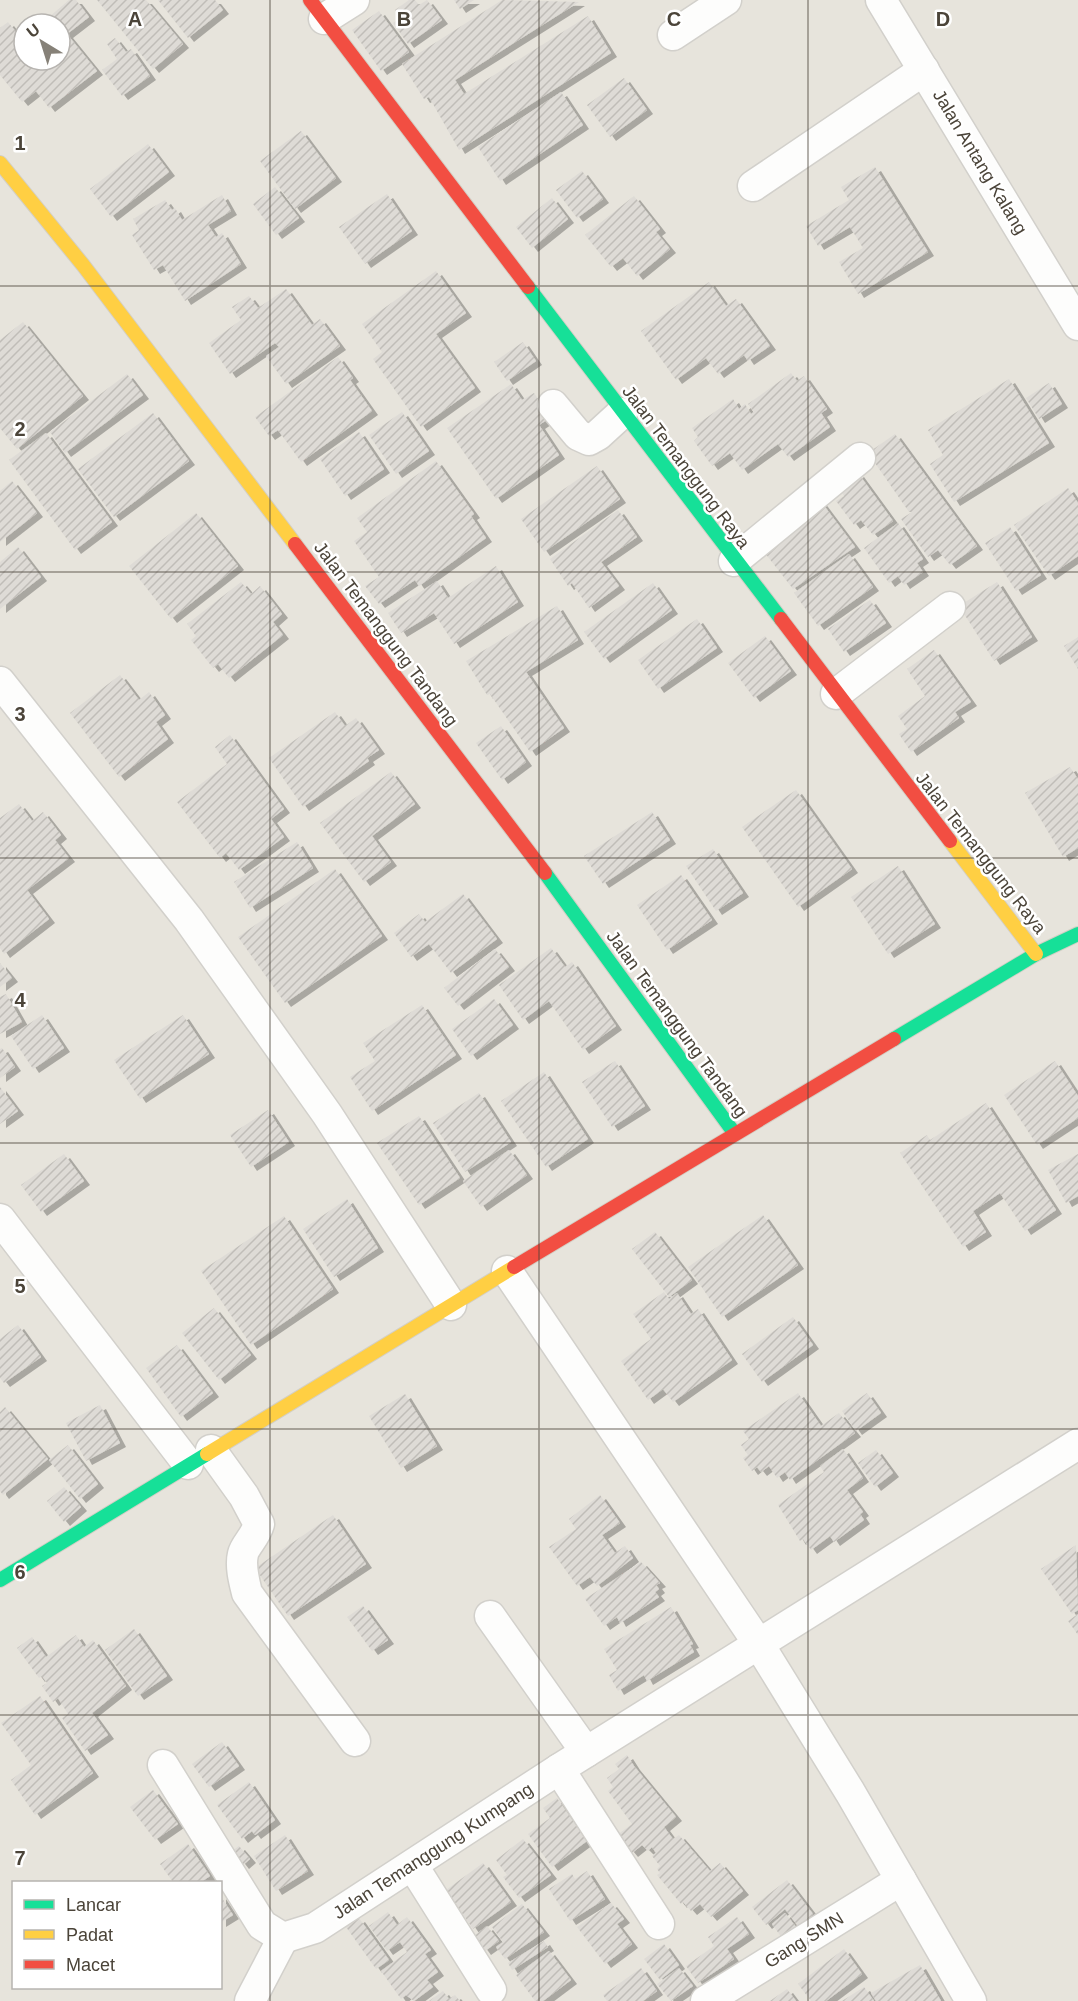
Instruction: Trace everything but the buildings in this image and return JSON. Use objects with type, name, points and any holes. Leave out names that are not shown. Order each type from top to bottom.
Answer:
[{"type":"street","points":[[317,9],[354,0]]},
{"type":"street","points":[[673,35],[726,0]]},
{"type":"street","name":"Jalan Antang Kalang","points":[[882,0],[1078,326]]},
{"type":"street","name":"Jalan Temanggung Raya","points":[[317,9],[734,561],[1036,954]]},
{"type":"street","points":[[753,186],[924,69]]},
{"type":"street","name":"Jalan Temanggung Tandang","points":[[0,163],[83,265],[526,849],[735,1134]]},
{"type":"street","points":[[553,405],[578,435],[589,440],[598,435],[622,413]]},
{"type":"street","points":[[734,561],[860,458]]},
{"type":"street","points":[[836,694],[950,607]]},
{"type":"street","points":[[0,682],[189,920],[327,1114],[451,1305]]},
{"type":"street","points":[[0,1581],[507,1270],[1036,954],[1078,934]]},
{"type":"street","points":[[0,1219],[200,1457],[244,1496],[259,1524],[256,1537],[243,1552],[242,1574],[248,1593],[355,1742]]},
{"type":"street","points":[[507,1270],[758,1643],[971,2001]]},
{"type":"street","name":"Jalan Temanggung Kumpang","points":[[283,1938],[315,1928],[413,1866],[559,1768],[1078,1444]]},
{"type":"street","points":[[490,1616],[586,1752]]},
{"type":"street","points":[[163,1765],[262,1925],[283,1938],[250,2001]]},
{"type":"street","points":[[559,1768],[659,1924]]},
{"type":"street","points":[[413,1866],[490,1990]]},
{"type":"street","name":"Gang SMN","points":[[706,2001],[901,1880]]},
{"type":"shaded area","points":[[0,0],[1078,0],[1078,2001],[0,2001]]},
{"type":"traffic: fast","points":[[528,287],[781,619]]},
{"type":"traffic: fast","points":[[545,873],[735,1134]]},
{"type":"traffic: fast","points":[[894,1039],[1036,954],[1078,934]]},
{"type":"traffic: fast","points":[[0,1580],[207,1454]]},
{"type":"traffic: slow","points":[[0,163],[83,265],[295,544]]},
{"type":"traffic: slow","points":[[950,841],[1036,954]]},
{"type":"traffic: slow","points":[[207,1454],[514,1267]]},
{"type":"traffic: jam","points":[[310,0],[528,287]]},
{"type":"traffic: jam","points":[[295,544],[545,873]]},
{"type":"traffic: jam","points":[[781,619],[950,841]]},
{"type":"traffic: jam","points":[[514,1267],[894,1039]]}]
